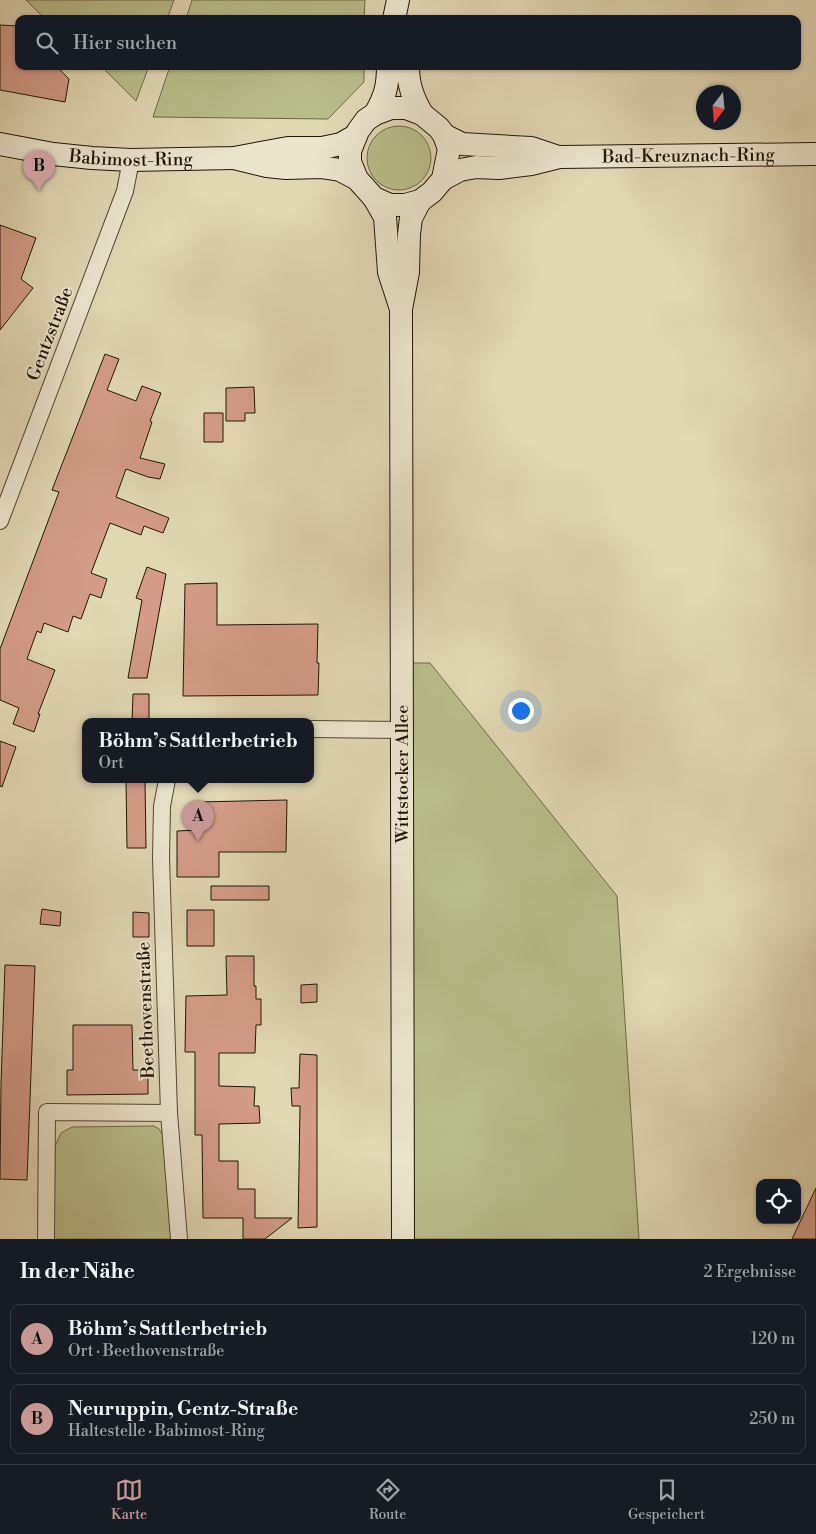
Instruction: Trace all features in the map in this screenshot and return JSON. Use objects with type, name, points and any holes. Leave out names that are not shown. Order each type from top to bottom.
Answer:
[{"type":"main road","points":[[375,114],[384,97],[388,81],[388,70]]},
{"type":"main road","points":[[408,70],[408,81],[412,96],[422,114]]},
{"type":"main road","points":[[374,198],[390,205],[404,205],[420,201],[443,180],[449,149],[444,135],[439,128],[422,114],[406,108],[391,108],[375,114],[366,120],[355,136],[350,151],[350,162],[356,179],[374,198],[385,217],[389,272],[401,309]]},
{"type":"main road","name":"Bad-Kreuznach-Ring","points":[[444,135],[462,144],[531,148],[559,157]]},
{"type":"main road","name":"Babimost-Ring","points":[[0,144],[53,154],[131,160],[234,158],[288,148],[322,148],[340,144],[355,136]]},
{"type":"main road","name":"Bad-Kreuznach-Ring","points":[[443,180],[460,170],[476,167],[499,168],[531,164],[559,157],[816,154]]},
{"type":"main road","name":"Babimost-Ring","points":[[234,158],[267,166],[286,168],[321,167],[340,170],[356,179]]},
{"type":"main road","points":[[401,309],[408,272],[408,234],[411,218],[420,201]]},
{"type":"main road","name":"Wittstocker Allee","points":[[401,309],[404,1239]]},
{"type":"street","name":"Gentzstraße","points":[[0,521],[125,191],[131,160]]},
{"type":"street","points":[[314,729],[402,730]]},
{"type":"street","name":"Beethovenstraße","points":[[166,783],[162,806],[161,858],[169,1113],[179,1239]]},
{"type":"street","points":[[46,1239],[47,1112],[169,1113]]},
{"type":"green space","points":[[26,0],[174,0],[168,15],[41,15]]},
{"type":"green space","points":[[192,0],[365,0],[364,15],[187,15]]},
{"type":"green space","points":[[105,70],[148,70],[136,101]]},
{"type":"green space","points":[[169,70],[364,70],[364,82],[328,119],[153,117]]},
{"type":"green space","points":[[399,126],[417,132],[425,140],[431,158],[425,176],[417,184],[399,190],[381,184],[373,176],[367,158],[373,140],[381,132]]},
{"type":"green space","points":[[411,663],[430,663],[617,896],[639,1239],[412,1239]]},
{"type":"green space","points":[[154,1126],[163,1135],[172,1239],[54,1239],[55,1146],[61,1133],[72,1127]]},
{"type":"building","points":[[0,25],[15,26],[15,70],[60,70],[69,79],[65,102],[0,90]]},
{"type":"building","points":[[0,225],[36,238],[21,279],[33,288],[0,330]]},
{"type":"building","points":[[105,354],[119,359],[107,390],[136,401],[142,386],[161,393],[150,421],[152,422],[140,458],[165,464],[160,479],[126,469],[116,497],[169,518],[163,533],[144,526],[141,535],[110,523],[91,573],[107,579],[101,598],[90,594],[81,619],[73,616],[68,632],[44,623],[41,633],[37,631],[27,659],[55,670],[38,714],[40,714],[34,732],[13,724],[19,708],[0,700],[0,649],[59,492],[52,490]]},
{"type":"building","points":[[254,387],[255,413],[245,413],[245,421],[226,421],[226,388]]},
{"type":"building","points":[[204,413],[223,413],[223,442],[204,442]]},
{"type":"building","points":[[147,567],[166,574],[147,678],[128,678],[142,600],[136,598]]},
{"type":"building","points":[[217,583],[217,625],[318,624],[318,695],[183,696],[185,584]]},
{"type":"building","points":[[133,694],[149,694],[149,718],[132,718]]},
{"type":"building","points":[[0,741],[16,747],[2,787],[0,786]]},
{"type":"building","points":[[126,783],[145,783],[146,848],[127,848]]},
{"type":"building","points":[[287,800],[286,852],[219,852],[219,877],[177,877],[177,831],[198,830],[198,802]]},
{"type":"building","points":[[211,886],[269,886],[269,900],[211,900]]},
{"type":"building","points":[[42,909],[61,912],[60,926],[40,924]]},
{"type":"building","points":[[187,910],[214,910],[214,946],[187,946]]},
{"type":"building","points":[[133,912],[149,913],[149,937],[133,937]]},
{"type":"building","points":[[226,956],[254,956],[254,986],[256,986],[256,999],[261,999],[261,1025],[256,1025],[255,1053],[219,1053],[219,1086],[255,1087],[254,1106],[259,1106],[260,1123],[219,1124],[219,1161],[238,1161],[238,1189],[255,1189],[255,1218],[292,1218],[265,1239],[243,1239],[243,1218],[203,1218],[202,1135],[195,1135],[195,1052],[185,1052],[186,996],[227,995]]},
{"type":"building","points":[[5,965],[35,966],[27,1180],[0,1179]]},
{"type":"building","points":[[317,984],[317,1002],[301,1003],[301,985]]},
{"type":"building","points":[[73,1025],[132,1025],[133,1070],[148,1070],[148,1094],[67,1095],[67,1070],[73,1070]]},
{"type":"building","points":[[300,1054],[317,1055],[317,1227],[298,1228],[300,1106],[292,1106],[291,1088],[299,1088]]},
{"type":"building","points":[[816,1188],[816,1239],[792,1239],[799,1224],[801,1224],[801,1220]]},
{"type":"place","name":"Neuruppin, Gentz-Straße","points":[[39,191]]},
{"type":"place","name":"Böhm’s Sattlerbetrieb","points":[[198,841]]}]
